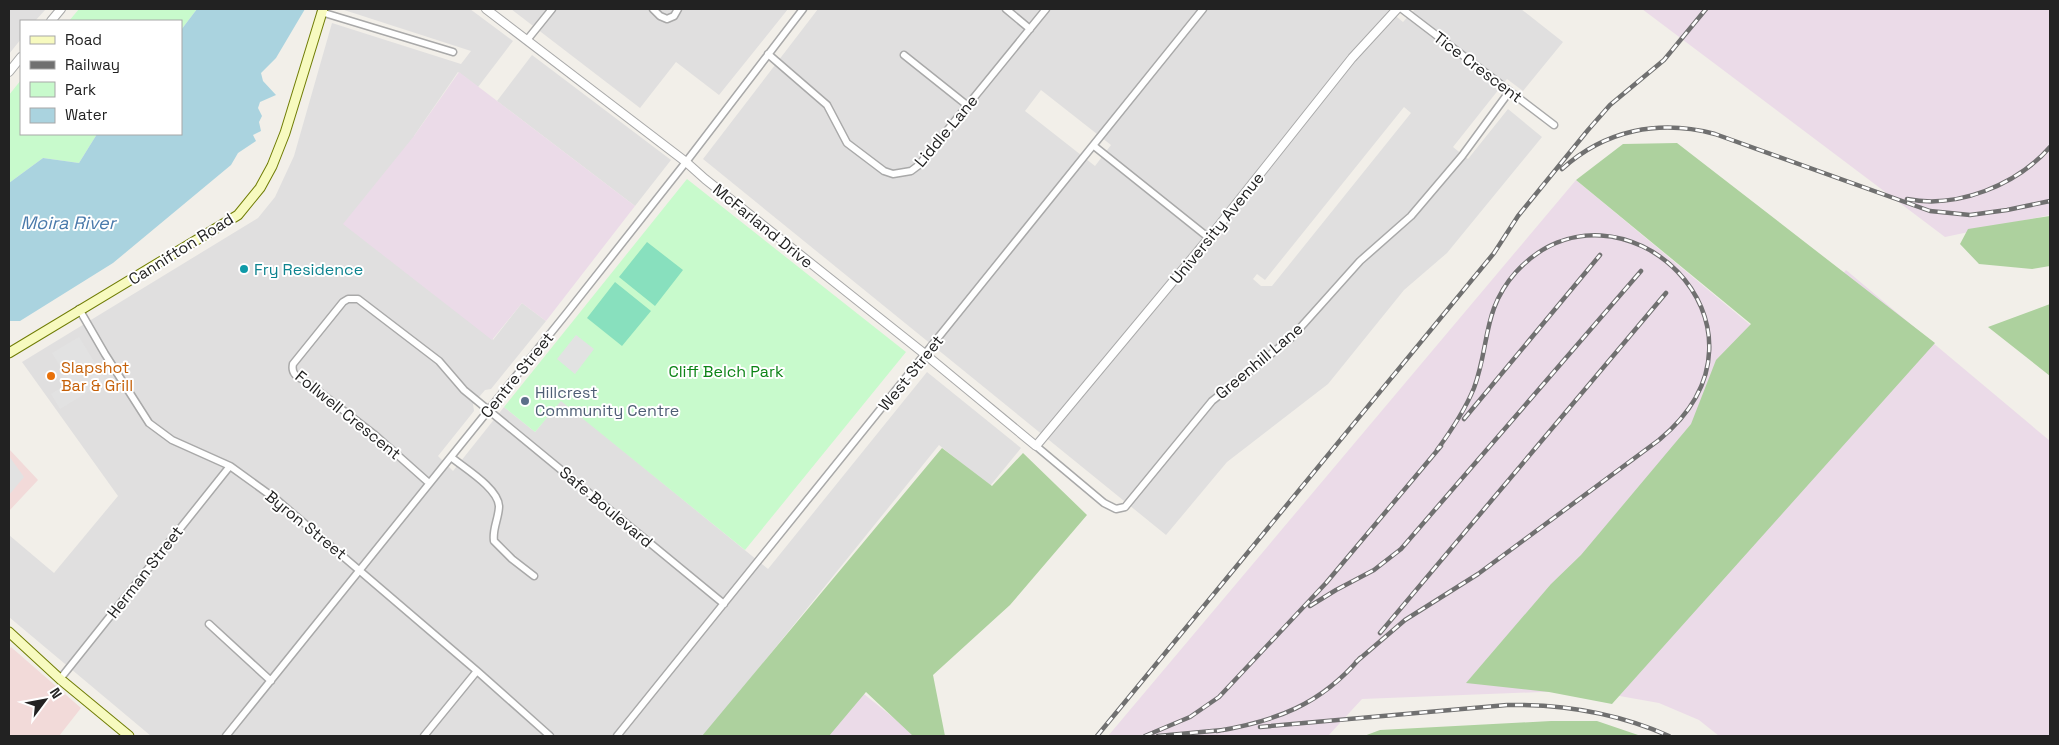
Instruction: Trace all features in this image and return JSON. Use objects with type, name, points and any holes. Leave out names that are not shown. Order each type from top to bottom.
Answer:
[{"type":"main road","name":"Cannifton Road","points":[[9,353],[79,309],[238,215],[260,188],[272,166],[285,133],[322,11]]},
{"type":"main road","points":[[9,632],[60,679],[129,736]]},
{"type":"street","points":[[52,20],[61,9]]},
{"type":"street","name":"McFarland Drive","points":[[486,9],[686,162],[1036,446]]},
{"type":"street","points":[[526,40],[552,9]]},
{"type":"street","points":[[653,9],[660,16],[668,19],[674,16],[678,9]]},
{"type":"street","name":"Centre Street","points":[[226,736],[566,314],[803,9]]},
{"type":"street","points":[[1006,9],[1030,29]]},
{"type":"street","name":"Liddle Lane","points":[[768,54],[827,105],[847,143],[884,171],[893,174],[910,171],[920,165],[1046,9]]},
{"type":"street","name":"West Street","points":[[617,736],[1203,9]]},
{"type":"street","name":"University Avenue","points":[[1036,446],[1209,238],[1352,58],[1397,9]]},
{"type":"street","name":"Tice Crescent","points":[[1402,9],[1554,125]]},
{"type":"street","points":[[322,11],[453,52]]},
{"type":"street","points":[[904,55],[968,106]]},
{"type":"street","points":[[9,72],[20,58]]},
{"type":"street","name":"Greenhill Lane","points":[[1036,446],[1104,503],[1116,509],[1124,507],[1212,401],[1291,338],[1360,261],[1411,216],[1462,156],[1509,92]]},
{"type":"street","points":[[1094,146],[1209,238]]},
{"type":"street","name":"Follwell Crescent","points":[[429,483],[375,435],[304,380],[296,377],[292,364],[343,302],[353,298],[358,299],[438,361],[456,383],[488,409]]},
{"type":"street","name":"Byron Street","points":[[79,309],[104,354],[149,423],[172,440],[230,466],[277,500],[550,736]]},
{"type":"street","name":"Safe Boulevard","points":[[488,409],[724,604]]},
{"type":"street","points":[[451,457],[491,490],[499,506],[494,528],[494,541],[506,554],[534,576]]},
{"type":"street","name":"Herman Street","points":[[60,679],[230,466]]},
{"type":"street","points":[[209,624],[270,681]]},
{"type":"street","points":[[424,736],[477,671]]},
{"type":"shaded area","points":[[9,9],[46,9],[36,20],[20,20],[20,40],[9,54]]},
{"type":"shaded area","points":[[341,9],[470,9],[513,41],[478,87],[458,72],[414,136],[493,340],[522,303],[546,321],[491,389],[485,390],[473,404],[474,411],[438,456],[453,471],[504,407],[535,432],[561,400],[768,569],[927,372],[1021,448],[990,486],[939,445],[704,736],[151,736],[9,617],[9,535],[54,573],[118,496],[22,362],[258,218],[275,197],[294,156],[332,23],[461,64],[471,51]]},
{"type":"shaded area","points":[[511,9],[788,9],[719,95],[676,62],[640,108]]},
{"type":"shaded area","points":[[818,9],[1387,9],[1403,22],[1415,9],[1521,9],[1563,42],[1523,91],[1507,79],[1453,147],[1468,159],[1508,109],[1542,137],[1447,253],[1404,290],[1328,384],[1227,462],[1166,535],[703,159]],"holes":[[[1041,90],[1111,145],[1095,166],[1025,111]],[[1404,107],[1411,113],[1272,286],[1261,286],[1253,279],[1257,274],[1265,280]]]},
{"type":"shaded area","points":[[1642,9],[2050,9],[2050,215],[1945,237]]},
{"type":"shaded area","points":[[532,55],[671,160],[635,206],[497,101]]},
{"type":"shaded area","points":[[459,72],[635,206],[546,321],[522,303],[492,340],[343,224],[414,136]]},
{"type":"shaded area","points":[[1576,180],[1778,348],[1846,270],[2050,441],[2050,736],[1719,736],[1699,720],[1659,703],[1614,695],[1566,691],[1362,699],[1328,736],[1108,736]]},
{"type":"shaded area","points":[[576,335],[594,349],[575,374],[557,359]]},
{"type":"shaded area","points":[[79,337],[106,381],[60,409],[51,394],[70,382],[52,353]]},
{"type":"shaded area","points":[[9,449],[38,480],[9,511]]},
{"type":"shaded area","points":[[9,456],[24,477],[9,495],[10,472]]},
{"type":"shaded area","points":[[11,647],[81,708],[59,736],[9,736],[9,650]]},
{"type":"shaded area","points":[[859,690],[916,736],[821,736]]},
{"type":"green space","points":[[79,9],[197,9],[182,29],[182,20],[70,20]]},
{"type":"green space","points":[[20,81],[20,135],[96,135],[79,163],[43,158],[9,183],[9,95]]},
{"type":"green space","points":[[1677,143],[1935,343],[1612,704],[1549,692],[1466,683],[1551,584],[1581,555],[1691,424],[1716,360],[1751,324],[1576,180],[1623,144]]},
{"type":"green space","name":"Cliff Belch Park","points":[[687,179],[906,352],[745,550],[561,401],[535,432],[504,407]]},
{"type":"green space","points":[[2050,216],[2050,266],[2032,269],[1979,264],[1960,244],[1968,229]]},
{"type":"green space","points":[[647,242],[683,270],[655,306],[619,277]]},
{"type":"green space","points":[[615,282],[651,311],[622,346],[587,318]]},
{"type":"green space","points":[[2050,304],[2050,376],[1988,327]]},
{"type":"green space","points":[[942,448],[992,486],[1023,453],[1087,515],[1010,605],[933,675],[945,736],[913,736],[866,692],[829,736],[702,736]]},
{"type":"green space","points":[[1551,721],[1597,721],[1641,736],[1364,736],[1380,730]]},
{"type":"water","name":"Moira River","points":[[197,9],[305,9],[276,58],[261,73],[263,81],[276,95],[260,102],[258,108],[262,116],[259,122],[261,131],[253,135],[256,141],[238,153],[231,165],[113,263],[20,321],[9,321],[9,183],[43,158],[79,163],[96,135],[182,135],[182,29]]},
{"type":"railway","points":[[1097,736],[1494,253],[1518,216],[1588,130],[1610,105],[1664,60],[1706,9]]},
{"type":"railway","points":[[1562,169],[1596,145],[1615,137],[1653,128],[1674,128],[1715,134],[1930,211],[1970,215],[2050,201]]},
{"type":"railway","points":[[1907,199],[1926,201],[1946,200],[1966,197],[1985,191],[2021,173],[2050,147]]},
{"type":"railway","points":[[1356,662],[1405,620],[1478,574],[1659,440],[1697,395],[1709,350],[1701,307],[1677,272],[1642,246],[1601,235],[1557,243],[1516,272],[1505,286],[1492,314],[1474,388],[1457,420],[1437,450]]},
{"type":"railway","points":[[1464,419],[1600,255]]},
{"type":"railway","points":[[1310,606],[1374,570],[1401,549],[1641,271]]},
{"type":"railway","points":[[1380,633],[1666,293]]},
{"type":"railway","points":[[1145,736],[1190,717],[1219,697],[1326,583],[1441,446]]},
{"type":"railway","points":[[1217,731],[1259,722],[1296,708],[1329,688],[1360,658]]},
{"type":"railway","points":[[1260,727],[1507,705],[1528,705],[1569,708],[1610,716],[1630,721],[1669,736]]},
{"type":"railway","points":[[1158,736],[1223,730]]},
{"type":"place","name":"Fry Residence","points":[[244,269]]},
{"type":"place","name":"Slapshot Bar & Grill","points":[[51,376]]},
{"type":"place","name":"Hillcrest Community Centre","points":[[525,401]]}]
